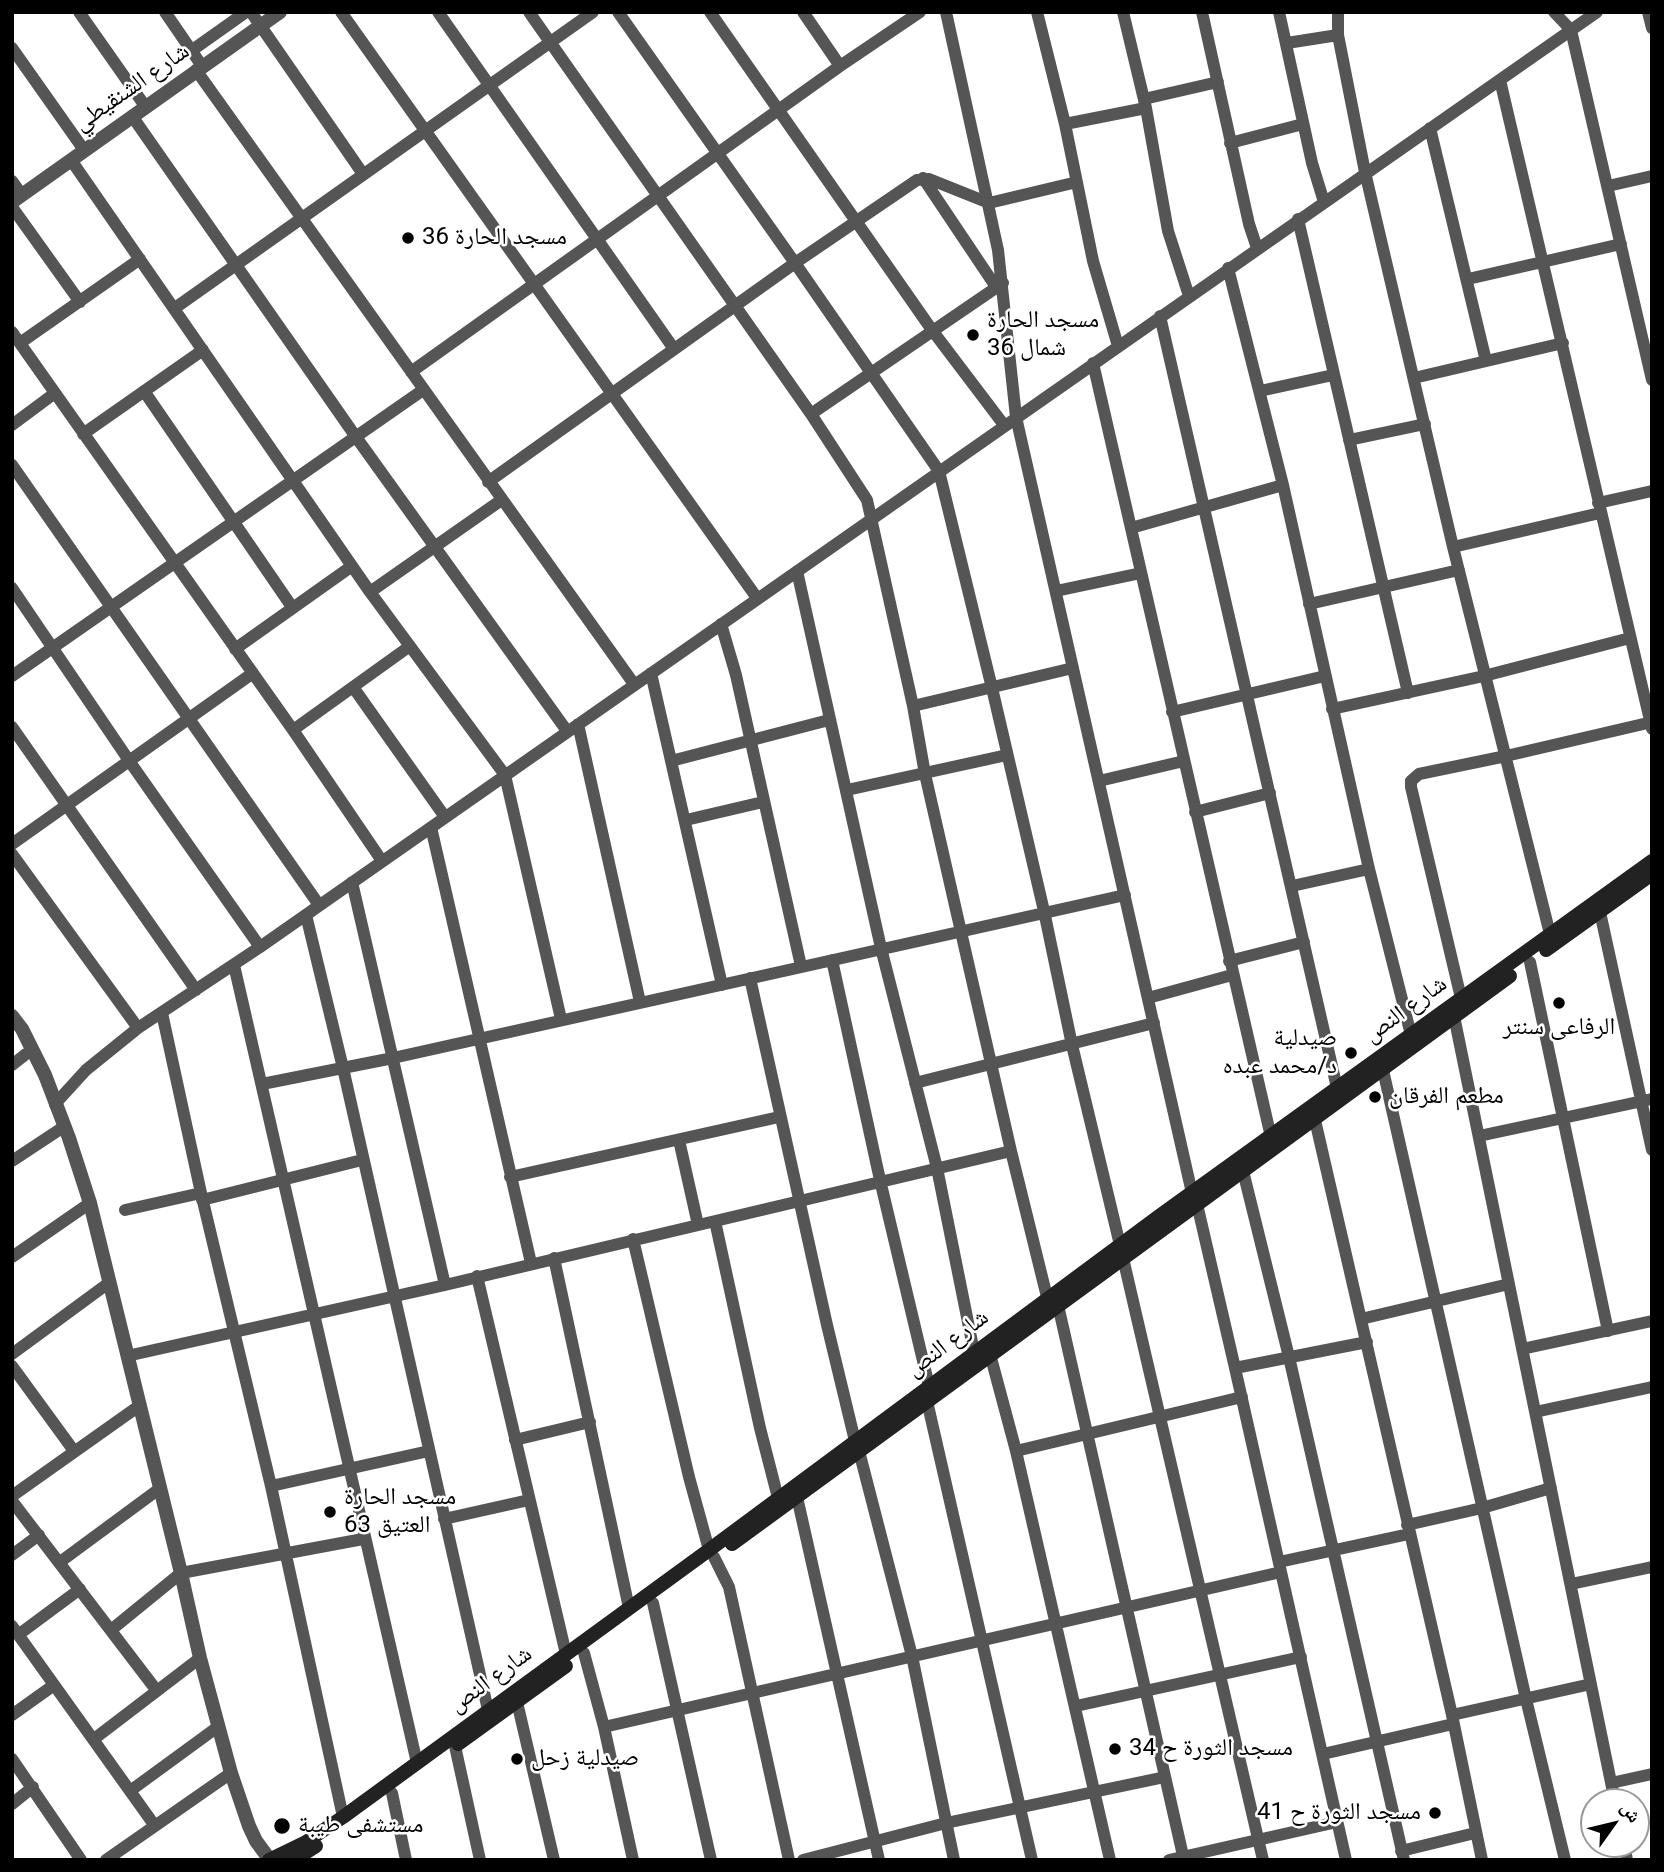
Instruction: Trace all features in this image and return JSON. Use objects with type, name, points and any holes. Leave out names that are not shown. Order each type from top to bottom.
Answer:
[{"type":"main road","name":"شارع النص","points":[[1194,1199],[1243,1171],[1530,962],[1551,940],[1652,861]]},
{"type":"main road","name":"شارع النص","points":[[928,1393],[974,1352],[1122,1252],[1271,1137],[1461,998],[1600,912],[1652,874]]},
{"type":"main road","name":"شارع النص","points":[[294,1860],[392,1793],[653,1602],[778,1498],[857,1446],[928,1393],[990,1354],[1053,1301]]},
{"type":"main road","name":"شارع النص","points":[[270,1860],[306,1842],[629,1608],[797,1497],[857,1446]]},
{"type":"street","points":[[79,12],[145,106]]},
{"type":"street","points":[[165,12],[199,68],[301,219],[634,684]]},
{"type":"street","points":[[191,51],[249,12],[363,174]]},
{"type":"street","name":"شارع الشنقيطي","points":[[16,201],[145,106],[280,12]]},
{"type":"street","points":[[341,12],[757,598]]},
{"type":"street","points":[[438,12],[674,349]]},
{"type":"street","points":[[529,12],[811,414],[861,489],[872,518],[914,706],[925,774],[1011,1151],[1089,1434],[1184,1858]]},
{"type":"street","points":[[175,308],[593,12]]},
{"type":"street","points":[[618,12],[939,471],[992,688],[1072,1045],[1263,1860]]},
{"type":"street","points":[[710,12],[932,330],[1004,425]]},
{"type":"street","points":[[803,12],[840,66]]},
{"type":"street","points":[[411,372],[840,66],[900,18],[920,12]]},
{"type":"street","points":[[946,12],[989,203],[1016,417],[1346,1860]]},
{"type":"street","points":[[1037,12],[1065,124],[1093,261],[1118,346]]},
{"type":"street","points":[[1202,12],[1230,143],[1257,248]]},
{"type":"street","points":[[1279,12],[1303,124],[1324,202]]},
{"type":"street","points":[[1338,12],[1338,35],[1365,172],[1484,676],[1551,940]]},
{"type":"street","points":[[1554,12],[1572,30],[1652,380]]},
{"type":"street","points":[[53,1101],[138,1028],[306,915],[1597,12]]},
{"type":"street","points":[[1648,12],[1652,27]]},
{"type":"street","points":[[1127,13],[1168,231],[1189,296]]},
{"type":"street","points":[[1287,43],[1338,35]]},
{"type":"street","points":[[12,48],[84,150]]},
{"type":"street","points":[[1461,998],[1411,781],[1419,774],[1651,724],[1500,80]]},
{"type":"street","points":[[1065,124],[1218,82]]},
{"type":"street","points":[[132,116],[356,437],[573,728],[640,1002]]},
{"type":"street","points":[[1230,143],[1303,124]]},
{"type":"street","points":[[1430,128],[1486,361]]},
{"type":"street","points":[[71,160],[370,592],[505,775],[561,1019]]},
{"type":"street","points":[[1608,186],[1652,176]]},
{"type":"street","points":[[923,178],[999,285]]},
{"type":"street","points":[[488,482],[795,263],[917,180],[923,178],[989,203],[1077,182]]},
{"type":"street","points":[[12,181],[16,201],[80,302]]},
{"type":"street","points":[[1298,219],[1408,693]]},
{"type":"street","points":[[1468,279],[1621,244]]},
{"type":"street","points":[[20,344],[140,259]]},
{"type":"street","points":[[1228,268],[1283,485],[1369,869],[1411,1035]]},
{"type":"street","points":[[811,414],[999,285]]},
{"type":"street","points":[[1160,316],[1337,1088]]},
{"type":"street","points":[[12,332],[293,730],[382,861]]},
{"type":"street","points":[[1414,378],[1563,343]]},
{"type":"street","points":[[83,433],[203,349]]},
{"type":"street","points":[[1093,363],[1271,1137]]},
{"type":"street","points":[[1260,391],[1333,375]]},
{"type":"street","points":[[12,676],[423,390]]},
{"type":"street","points":[[144,391],[292,607]]},
{"type":"street","points":[[12,425],[55,393]]},
{"type":"street","points":[[1349,440],[1424,424]]},
{"type":"street","points":[[12,465],[319,905]]},
{"type":"street","points":[[1131,528],[1283,485]]},
{"type":"street","points":[[1453,547],[1652,491]]},
{"type":"street","points":[[370,592],[500,500]]},
{"type":"street","points":[[235,649],[352,566]]},
{"type":"street","points":[[1309,604],[1459,570]]},
{"type":"street","points":[[797,571],[881,948],[937,1168],[974,1352]]},
{"type":"street","points":[[1056,591],[1141,573]]},
{"type":"street","points":[[12,588],[260,947]]},
{"type":"street","points":[[721,624],[736,675],[801,966]]},
{"type":"street","points":[[1332,709],[1484,676],[1630,638]]},
{"type":"street","points":[[293,730],[410,646]]},
{"type":"street","points":[[914,706],[1073,668]]},
{"type":"street","points":[[12,844],[253,673]]},
{"type":"street","points":[[650,673],[722,985]]},
{"type":"street","points":[[1172,712],[1325,676]]},
{"type":"street","points":[[354,687],[445,817]]},
{"type":"street","points":[[671,761],[829,720]]},
{"type":"street","points":[[12,727],[16,742],[68,805],[196,990]]},
{"type":"street","points":[[847,790],[1007,755]]},
{"type":"street","points":[[1099,781],[1184,761]]},
{"type":"street","points":[[1195,812],[1270,793]]},
{"type":"street","points":[[686,820],[763,802]]},
{"type":"street","points":[[430,827],[531,1263]]},
{"type":"street","points":[[12,854],[138,1028]]},
{"type":"street","points":[[1292,886],[1369,869]]},
{"type":"street","points":[[352,882],[445,1284]]},
{"type":"street","points":[[262,1084],[393,1058],[1125,895]]},
{"type":"street","points":[[1600,912],[1647,1100],[1652,1150]]},
{"type":"street","points":[[306,915],[488,1710]]},
{"type":"street","points":[[1229,961],[1304,942]]},
{"type":"street","points":[[832,960],[1032,1860]]},
{"type":"street","points":[[1530,962],[1608,1331]]},
{"type":"street","points":[[234,965],[416,1763]]},
{"type":"street","points":[[1148,998],[1232,975]]},
{"type":"street","points":[[750,978],[779,1116],[857,1446],[912,1656],[954,1860]]},
{"type":"street","points":[[162,1013],[201,1196],[271,1486],[342,1817]]},
{"type":"street","points":[[12,1016],[33,1049],[53,1101]]},
{"type":"street","points":[[1454,1016],[1612,1788]]},
{"type":"street","points":[[915,1083],[1154,1023]]},
{"type":"street","points":[[12,1024],[65,1126],[90,1203],[200,1658],[249,1826],[270,1860]]},
{"type":"street","points":[[12,1065],[26,1054]]},
{"type":"street","points":[[1383,1070],[1565,1860]]},
{"type":"street","points":[[1479,1136],[1647,1100]]},
{"type":"street","points":[[510,1177],[779,1116]]},
{"type":"street","points":[[1315,1120],[1453,1720],[1482,1860]]},
{"type":"street","points":[[12,1161],[65,1126]]},
{"type":"street","points":[[679,1140],[698,1225]]},
{"type":"street","points":[[127,1356],[1011,1151]]},
{"type":"street","points":[[125,1210],[282,1180],[362,1160]]},
{"type":"street","points":[[1243,1171],[1289,1357],[1402,1855],[1475,1833]]},
{"type":"street","points":[[12,1257],[90,1203]]},
{"type":"street","points":[[715,1221],[778,1498]]},
{"type":"street","points":[[633,1240],[689,1477],[711,1554],[729,1587],[789,1860]]},
{"type":"street","points":[[554,1258],[629,1608]]},
{"type":"street","points":[[477,1276],[566,1654]]},
{"type":"street","points":[[12,1353],[110,1282]]},
{"type":"street","points":[[1361,1318],[1509,1284]]},
{"type":"street","points":[[1522,1349],[1652,1321]]},
{"type":"street","points":[[1235,1368],[1367,1342]]},
{"type":"street","points":[[990,1354],[1016,1451],[1110,1860]]},
{"type":"street","points":[[12,1366],[74,1451]]},
{"type":"street","points":[[1535,1412],[1652,1387]]},
{"type":"street","points":[[1016,1451],[1242,1397]]},
{"type":"street","points":[[12,1496],[139,1406]]},
{"type":"street","points":[[515,1440],[590,1422]]},
{"type":"street","points":[[271,1486],[429,1451]]},
{"type":"street","points":[[604,1727],[1200,1591],[1551,1488]]},
{"type":"street","points":[[60,1562],[159,1489]]},
{"type":"street","points":[[797,1497],[878,1860]]},
{"type":"street","points":[[444,1519],[528,1500]]},
{"type":"street","points":[[12,1501],[157,1691]]},
{"type":"street","points":[[12,1555],[39,1535]]},
{"type":"street","points":[[111,1630],[181,1573],[363,1539]]},
{"type":"street","points":[[1571,1584],[1652,1567]]},
{"type":"street","points":[[80,1589],[15,1631],[155,1826]]},
{"type":"street","points":[[653,1602],[711,1860]]},
{"type":"street","points":[[584,1653],[604,1727],[633,1860]]},
{"type":"street","points":[[1076,1706],[1301,1657]]},
{"type":"street","points":[[94,1739],[200,1658]]},
{"type":"street","points":[[1323,1754],[1591,1684]]},
{"type":"street","points":[[12,1716],[54,1685]]},
{"type":"street","points":[[517,1702],[554,1860]]},
{"type":"street","points":[[130,1791],[219,1726]]},
{"type":"street","points":[[455,1746],[480,1860]]},
{"type":"street","points":[[12,1759],[81,1860]]},
{"type":"street","points":[[106,1860],[232,1773]]},
{"type":"street","points":[[1611,1783],[1652,1774]]},
{"type":"street","points":[[803,1860],[946,1823],[1165,1777]]},
{"type":"street","points":[[12,1804],[33,1787]]},
{"type":"street","points":[[392,1793],[406,1860]]},
{"type":"street","points":[[1169,1860],[1337,1822]]},
{"type":"place","name":"مسجد الحارة 36","points":[[408,238]]},
{"type":"place","name":"مسجد الحارة 36 شمال","points":[[973,335]]},
{"type":"place","name":"الرفاعى سنتر","points":[[1559,1003]]},
{"type":"place","name":"صيدلية د/محمد عبده","points":[[1351,1053]]},
{"type":"place","name":"مطعم الفرقان","points":[[1375,1097]]},
{"type":"place","name":"مسجد الحارة 63 العتيق","points":[[330,1512]]},
{"type":"place","name":"مسجد الثورة ح 34","points":[[1115,1749]]},
{"type":"place","name":"صيدلية زحل","points":[[517,1759]]},
{"type":"place","name":"مسجد الثورة ح 41","points":[[1435,1813]]},
{"type":"place","name":"مستشفى طيبة","points":[[282,1826]]}]
